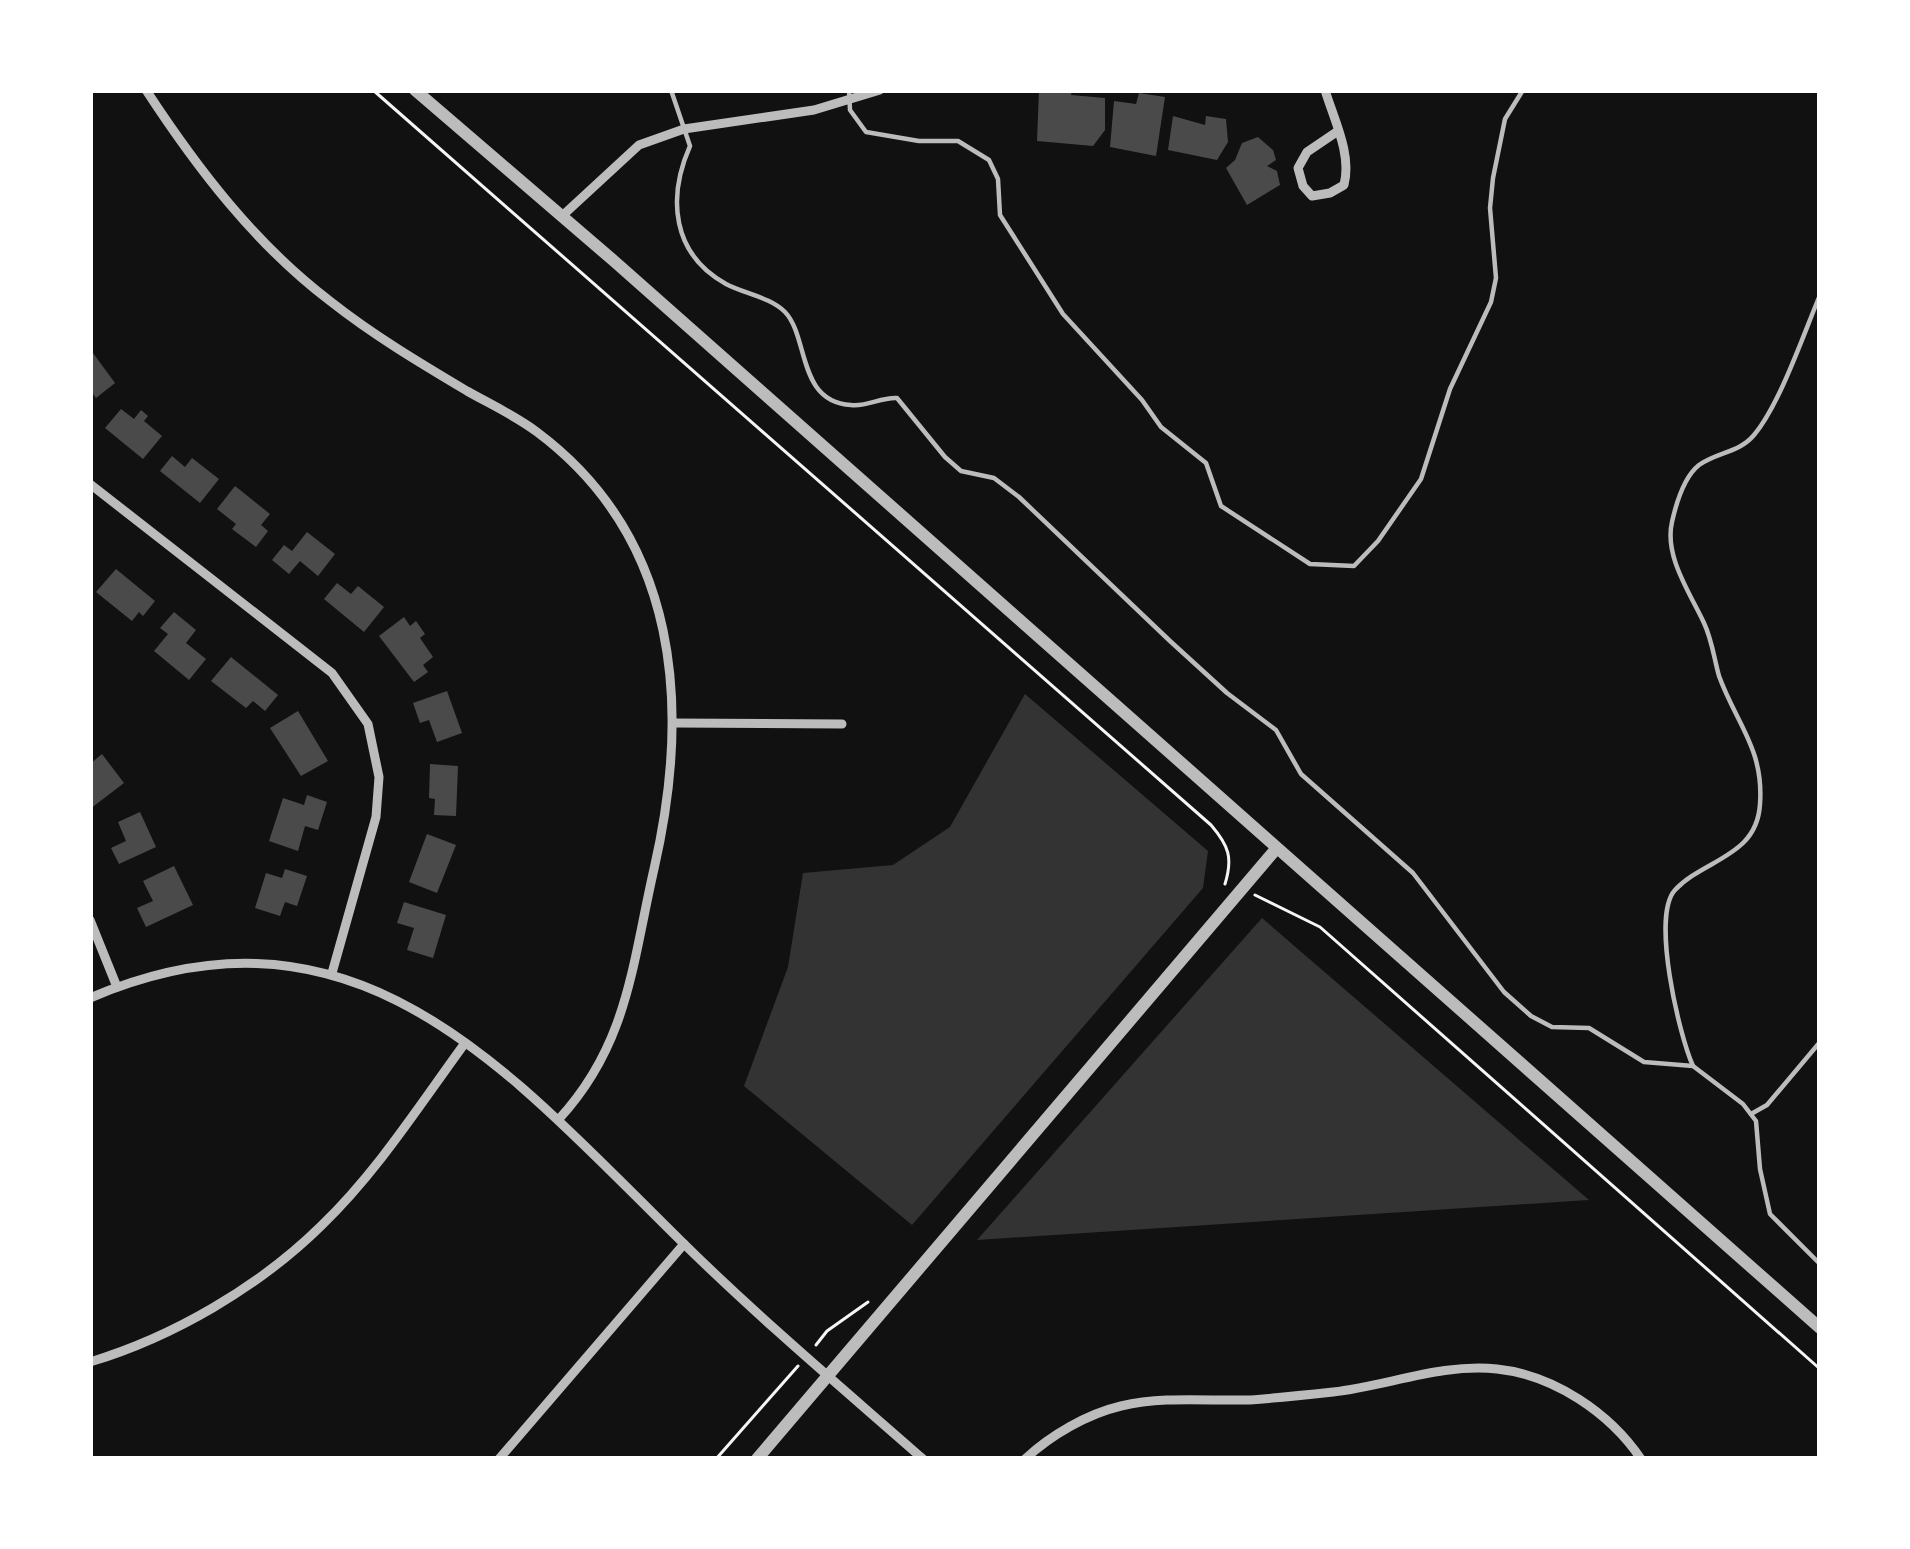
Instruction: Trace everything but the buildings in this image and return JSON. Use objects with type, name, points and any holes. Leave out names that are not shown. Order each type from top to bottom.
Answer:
[{"type":"street","points":[[146,90],[212,182],[285,263],[401,352],[534,430],[595,488],[623,528],[653,590],[669,653],[674,723],[658,854],[619,1026],[599,1067],[559,1120]]},
{"type":"street","points":[[415,90],[1820,1328]]},
{"type":"street","points":[[561,217],[640,145],[684,129],[814,110],[849,95],[880,90]]},
{"type":"street","points":[[1324,90],[1338,131],[1348,168],[1344,185],[1330,194],[1312,196],[1298,168],[1307,152],[1338,131]]},
{"type":"street","points":[[90,484],[332,673],[368,724],[377,756],[379,801],[332,973]]},
{"type":"street","points":[[674,723],[842,724]]},
{"type":"street","points":[[758,1459],[1276,849]]},
{"type":"street","points":[[90,920],[117,987]]},
{"type":"street","points":[[90,998],[219,963],[260,961],[332,973],[395,999],[465,1043],[559,1120],[806,1358],[923,1459]]},
{"type":"street","points":[[90,1362],[193,1318],[254,1280],[320,1228],[396,1139],[465,1043]]},
{"type":"street","points":[[499,1459],[684,1244]]},
{"type":"street","points":[[1025,1459],[1079,1423],[1122,1406],[1335,1392],[1437,1372],[1498,1369],[1530,1377],[1580,1400],[1613,1423],[1641,1459]]},
{"type":"lane","points":[[671,90],[690,146],[682,165],[676,218],[683,236],[694,255],[721,281],[787,314],[818,388],[849,406],[897,398],[961,471],[994,478],[1018,497],[1184,654],[1276,730],[1301,774],[1413,873],[1504,992],[1541,1024],[1588,1028],[1644,1062],[1693,1066]]},
{"type":"lane","points":[[849,95],[850,110],[866,132],[919,142],[958,142],[989,160],[998,179],[1000,214],[1063,314],[1161,427],[1206,463],[1221,506],[1310,564],[1354,566],[1378,541],[1421,479],[1450,389],[1491,302],[1496,278],[1490,208],[1493,178],[1505,119],[1523,90]]},
{"type":"lane","points":[[1820,295],[1754,435],[1728,455],[1697,466],[1681,493],[1669,538],[1706,627],[1720,677],[1758,758],[1760,808],[1742,845],[1677,888],[1664,917],[1672,1000],[1684,1047],[1693,1066],[1756,1121],[1770,1214],[1820,1264]]},
{"type":"lane","points":[[1751,1114],[1767,1105],[1820,1042]]},
{"type":"path","points":[[373,90],[1211,825],[1227,843],[1231,860],[1226,883],[1320,928],[1820,1369]]},
{"type":"path","points":[[716,1459],[827,1331],[874,1297]]},
{"type":"shaded area","points":[[1025,694],[1208,851],[1203,888],[912,1225],[744,1086],[788,967],[803,873],[893,865],[950,827]]},
{"type":"shaded area","points":[[1262,918],[1589,1200],[977,1240]]}]
